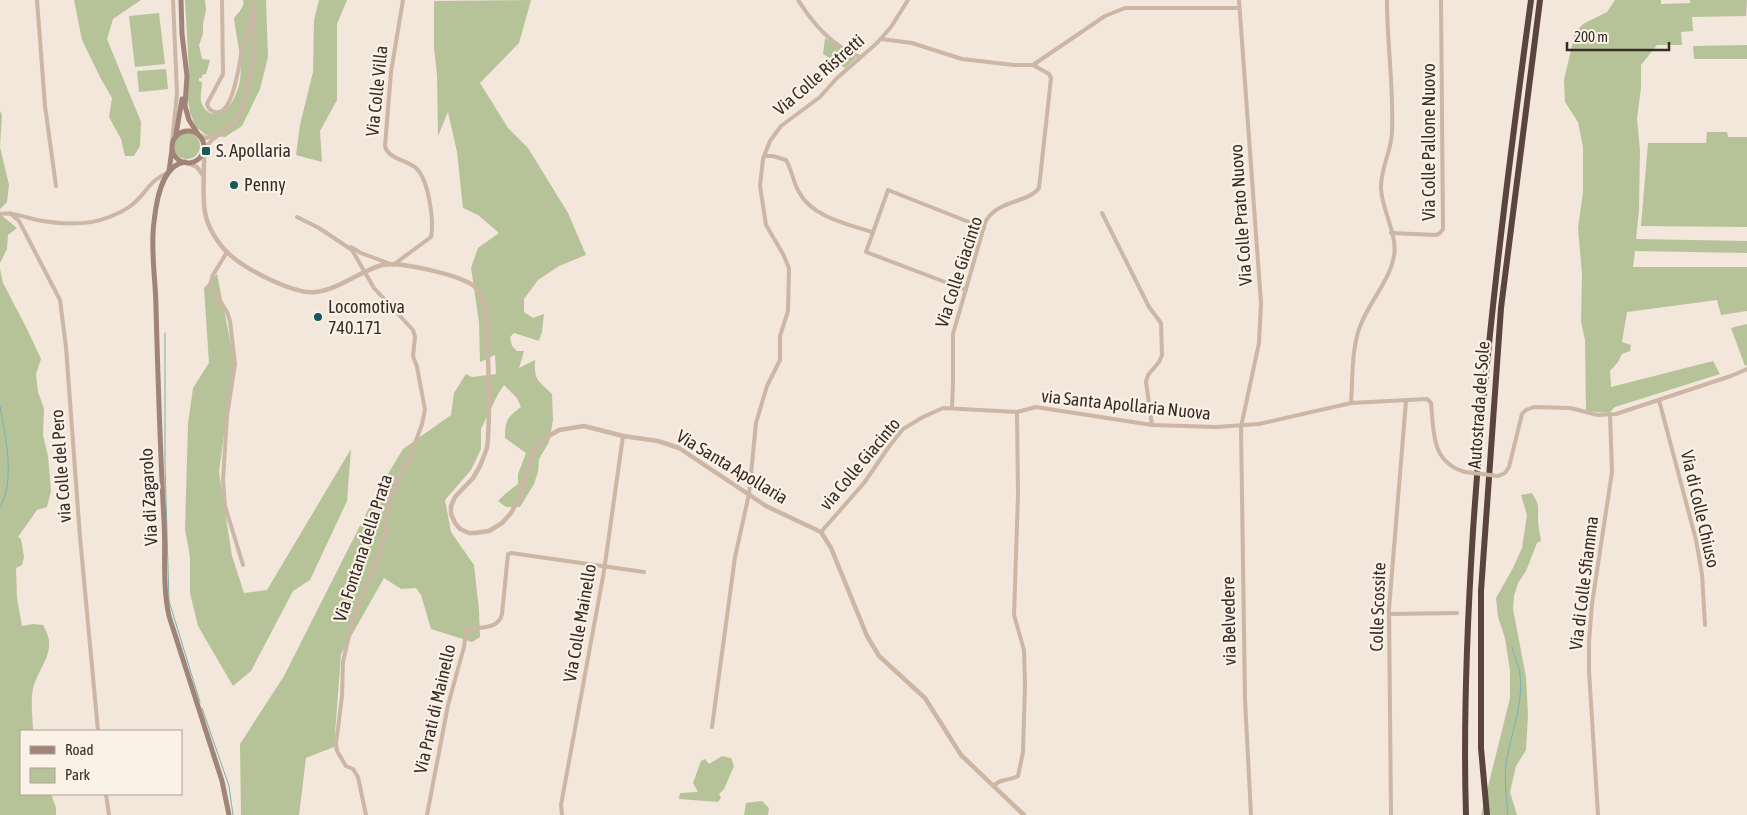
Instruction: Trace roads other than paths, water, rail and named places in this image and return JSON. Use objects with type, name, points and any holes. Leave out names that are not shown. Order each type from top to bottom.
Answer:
[{"type":"highway","name":"Autostrada del Sole","points":[[1466,815],[1464,763],[1467,660],[1479,439],[1503,208],[1531,0]]},
{"type":"highway","name":"Autostrada del Sole","points":[[1487,815],[1481,748],[1482,582],[1501,308],[1540,0]]},
{"type":"main road","points":[[169,172],[176,164],[196,161],[202,155],[204,149],[204,142],[190,122],[186,110],[186,76],[181,0]]},
{"type":"main road","points":[[185,162],[178,159],[172,150],[172,143],[176,136],[186,76]]},
{"type":"main road","points":[[176,136],[184,131],[194,131],[198,134]]},
{"type":"main road","name":"Via di Zagarolo","points":[[172,150],[169,172],[159,194],[154,222],[152,255],[156,306],[160,450],[166,542],[165,600],[168,616],[222,781],[229,815]]},
{"type":"street","points":[[37,0],[44,106],[56,186]]},
{"type":"street","points":[[172,143],[178,92],[173,0]]},
{"type":"street","points":[[222,0],[222,78],[207,104],[211,110],[216,112],[220,112],[225,108],[231,95],[253,11]]},
{"type":"street","points":[[204,149],[220,133],[234,123],[242,110],[254,52],[252,0]]},
{"type":"street","name":"Via Colle Villa","points":[[393,265],[431,237],[433,226],[427,193],[421,174],[415,167],[388,153],[385,148],[392,72],[403,0]]},
{"type":"street","points":[[798,0],[824,34],[834,43],[860,57]]},
{"type":"street","name":"Via Colle Ristretti","points":[[712,727],[735,557],[749,494],[756,423],[767,386],[780,360],[780,336],[788,311],[789,268],[766,225],[760,186],[764,156],[770,142],[781,126],[820,97],[836,79],[867,53],[881,39],[908,0]]},
{"type":"street","name":"Via Colle Prato Nuovo","points":[[1238,0],[1262,314],[1259,343],[1241,427]]},
{"type":"street","points":[[1351,403],[1354,352],[1358,333],[1368,308],[1390,270],[1394,253],[1381,187],[1392,134],[1387,0]]},
{"type":"street","name":"Via Colle Pallone Nuovo","points":[[1391,233],[1435,235],[1440,234],[1443,229],[1441,0]]},
{"type":"street","points":[[881,39],[912,42],[962,59],[1014,65],[1033,65],[1105,16],[1126,8],[1239,8]]},
{"type":"street","name":"Via Colle Giacinto","points":[[952,407],[954,359],[952,343],[954,326],[987,220],[991,214],[1014,200],[1034,194],[1040,184],[1051,78],[1048,73],[1033,65]]},
{"type":"street","points":[[198,134],[208,138],[220,133]]},
{"type":"street","name":"Via Santa Apollaria","points":[[204,149],[206,218],[213,232],[227,252],[253,270],[277,283],[312,293],[328,290],[380,266],[393,265],[424,269],[456,278],[473,286],[482,298],[486,318],[489,374],[488,438],[480,466],[473,478],[455,497],[451,506],[452,517],[460,529],[469,533],[482,532],[495,527],[507,518],[516,507],[533,453],[540,442],[547,436],[564,429],[584,426],[623,436],[656,441],[678,448],[773,510],[821,532]]},
{"type":"street","points":[[764,156],[773,156],[786,160],[799,193],[813,210],[872,232]]},
{"type":"street","points":[[185,162],[197,166],[202,171],[204,178]]},
{"type":"street","points":[[0,214],[10,213],[56,222],[96,221],[107,218],[133,204],[157,177],[169,172]]},
{"type":"street","points":[[966,290],[866,252],[888,190],[984,228]]},
{"type":"street","name":"via Colle del Pero","points":[[10,213],[18,221],[60,300],[66,347],[80,537],[98,730]]},
{"type":"street","points":[[1102,213],[1149,307],[1161,324],[1162,355],[1159,362],[1148,375],[1146,382],[1152,424]]},
{"type":"street","points":[[297,217],[361,253],[393,265]]},
{"type":"street","name":"Via Fontana della Prata","points":[[340,241],[352,250],[380,296],[414,332],[413,356],[417,367],[425,410],[415,447],[394,486],[389,500],[385,534],[375,566],[355,609],[343,662],[342,696],[336,743],[345,765],[354,769],[358,777],[366,815]]},
{"type":"street","points":[[227,252],[213,275],[210,285],[227,312],[230,321],[235,364],[227,416],[223,480],[225,506],[244,565]]},
{"type":"street","points":[[1610,415],[1731,376],[1747,369]]},
{"type":"street","name":"via Santa Apollaria Nuova","points":[[952,407],[1017,412],[1036,407],[1152,424],[1241,427],[1276,421],[1351,403],[1426,399],[1430,401],[1440,456],[1451,466],[1465,472],[1498,476],[1505,473],[1509,467],[1522,414],[1526,410],[1534,407],[1570,408],[1592,415],[1610,415]]},
{"type":"street","name":"Colle Scossite","points":[[1390,815],[1390,614],[1406,400]]},
{"type":"street","name":"Via di Colle Chiuso","points":[[1659,400],[1696,540],[1702,574],[1705,625]]},
{"type":"street","name":"via Colle Giacinto","points":[[821,532],[864,483],[903,429],[936,410],[952,407]]},
{"type":"street","points":[[994,786],[997,782],[1018,776],[1023,752],[1024,654],[1014,615],[1018,494],[1017,412]]},
{"type":"street","name":"Via di Colle Sfiamma","points":[[1598,815],[1589,671],[1589,642],[1592,604],[1612,472],[1610,415]]},
{"type":"street","name":"via Belvedere","points":[[1241,427],[1244,700],[1251,815]]},
{"type":"street","name":"Via Colle Mainello","points":[[562,815],[561,806],[604,566],[623,436]]},
{"type":"street","points":[[821,532],[831,548],[867,636],[879,656],[925,698],[955,748],[1024,815]]},
{"type":"street","name":"Via Prati di Mainello","points":[[427,815],[448,703],[464,647],[466,630],[492,626],[500,620],[508,554],[604,566]]},
{"type":"street","points":[[604,566],[644,572]]},
{"type":"street","points":[[1390,614],[1457,613]]},
{"type":"street","points":[[106,795],[110,815]]},
{"type":"waterway","points":[[165,333],[165,464],[169,601],[200,702]]},
{"type":"waterway","points":[[0,406],[8,458],[7,484],[5,496],[0,507]]},
{"type":"waterway","points":[[1508,815],[1505,784],[1506,768],[1521,690],[1519,669],[1512,647]]},
{"type":"waterway","points":[[202,708],[229,786],[233,815]]},
{"type":"place","name":"S. Apollaria","points":[[206,151]]},
{"type":"place","name":"Penny","points":[[234,185]]},
{"type":"place","name":"Locomotiva 740.171","points":[[318,317]]}]
